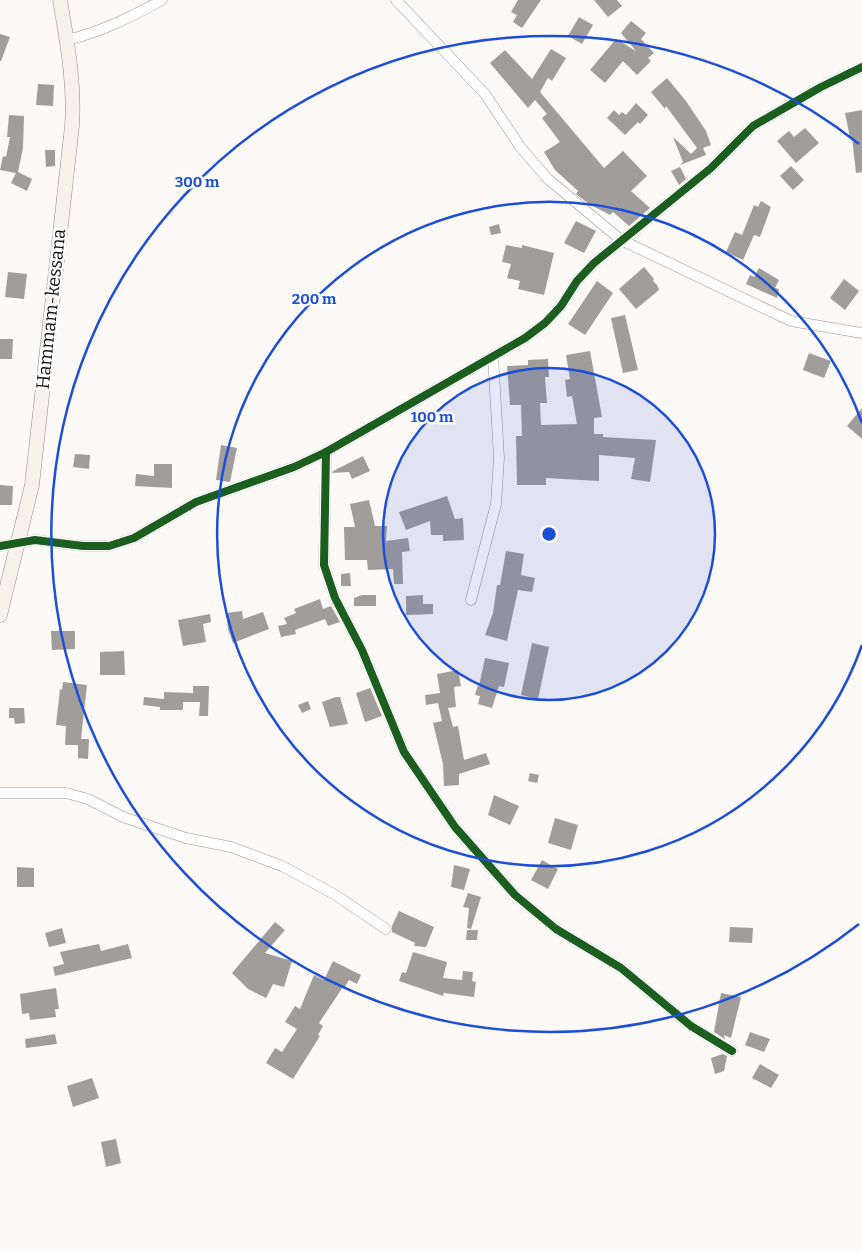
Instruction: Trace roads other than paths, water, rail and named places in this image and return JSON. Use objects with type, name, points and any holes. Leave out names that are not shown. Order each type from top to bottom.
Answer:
[{"type":"street","name":"Hammam-kessana","points":[[0,615],[32,485],[72,126],[73,95],[67,40],[60,0]]},
{"type":"street","points":[[67,40],[92,34],[127,19],[162,0]]},
{"type":"street","points":[[396,0],[485,94],[521,148],[548,179],[621,240],[791,320],[862,333]]},
{"type":"street","points":[[0,546],[19,541],[36,540],[83,546],[109,546],[134,538],[196,502],[294,467],[326,452],[493,356],[545,323],[561,306],[576,282],[621,240],[711,168],[753,126],[862,67]]},
{"type":"street","points":[[472,600],[496,504],[499,458],[493,356]]},
{"type":"street","points":[[326,452],[324,565],[335,598],[362,650],[404,752],[450,819],[515,895],[556,929],[621,968],[691,1026],[732,1051]]},
{"type":"street","points":[[0,793],[66,793],[88,799],[132,820],[186,838],[231,847],[282,866],[334,894],[386,929]]}]
